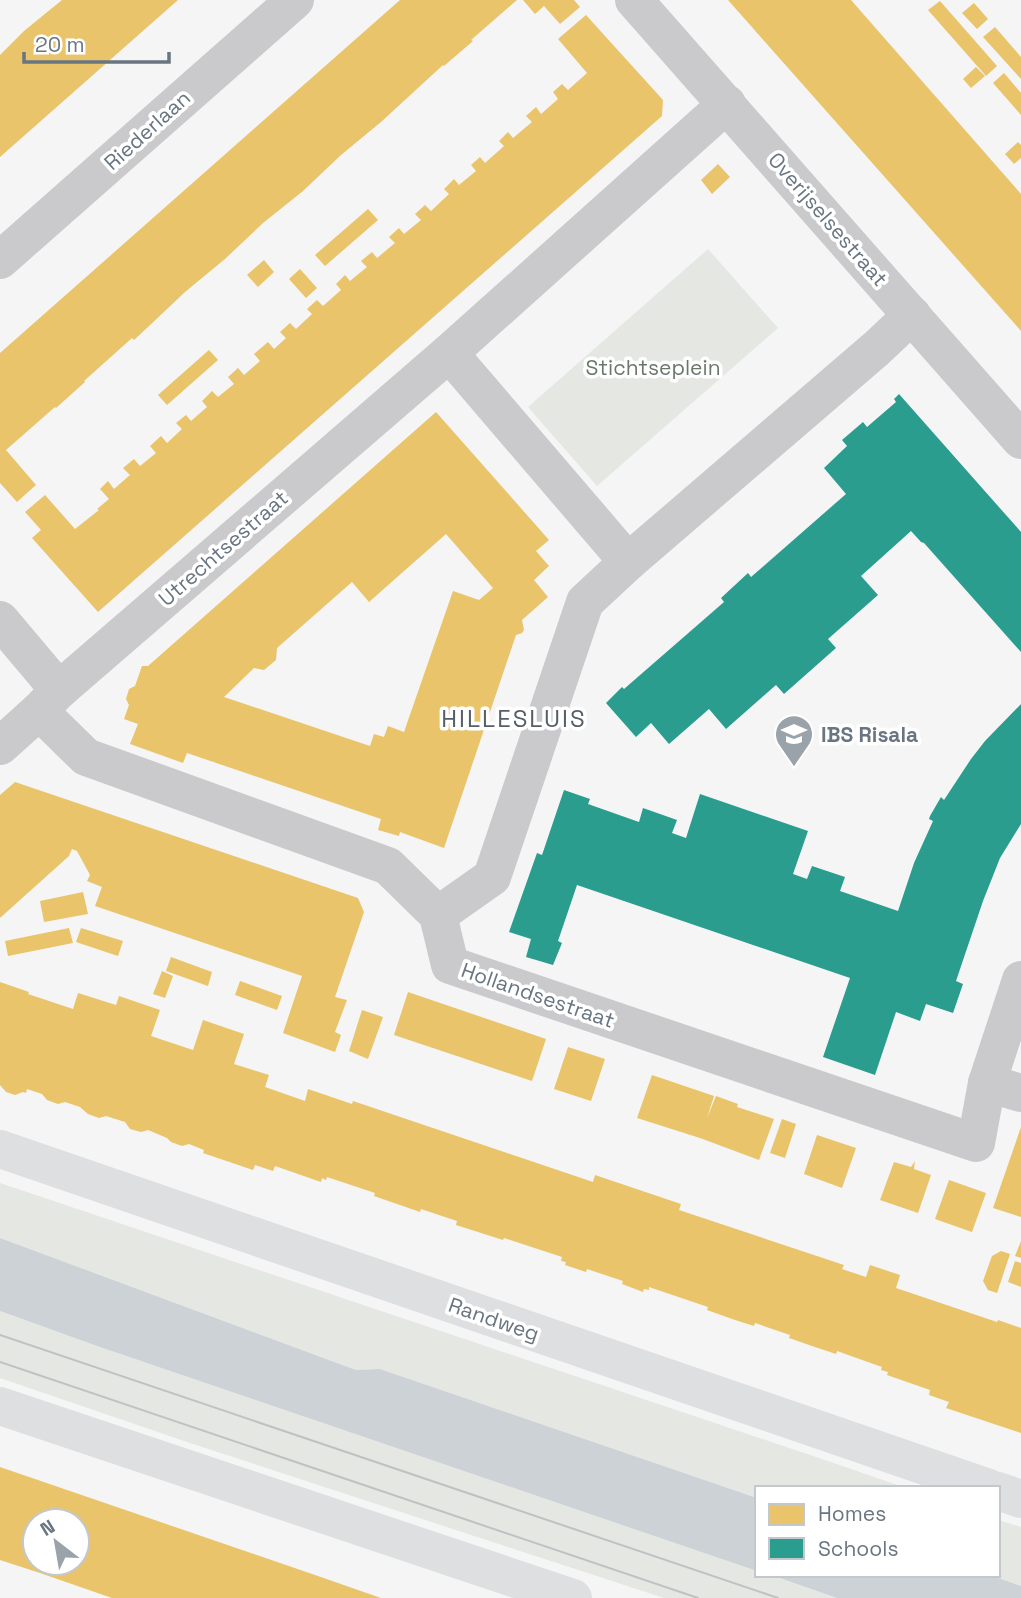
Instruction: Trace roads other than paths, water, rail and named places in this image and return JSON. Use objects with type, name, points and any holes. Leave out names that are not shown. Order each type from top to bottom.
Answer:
[{"type":"street","name":"Riederlaan","points":[[0,260],[295,0]]},
{"type":"street","name":"Overijselsestraat","points":[[634,0],[1021,440]]},
{"type":"street","points":[[628,562],[449,353],[727,104]]},
{"type":"street","points":[[0,620],[86,757],[388,866],[438,915],[492,877],[585,602],[912,315]]},
{"type":"street","name":"Utrechtsestraat","points":[[0,746],[449,353]]},
{"type":"street","name":"Hollandsestraat","points":[[438,915],[450,965],[976,1143],[1004,1088]]},
{"type":"street","points":[[1004,1088],[1021,980]]},
{"type":"street","name":"Randweg","points":[[0,1149],[983,1486]]},
{"type":"street","points":[[0,1406],[573,1598]]},
{"type":"street","points":[[1000,1492],[1021,1499]]},
{"type":"tram line","points":[[0,1335],[778,1598]]},
{"type":"tram line","points":[[0,1362],[698,1598]]},
{"type":"place","name":"IBS Risala","points":[[794,768]]},
{"type":"district","name":"HILLESLUIS","points":[[514,718]]},
{"type":"park label","name":"Stichtseplein","points":[[653,367]]}]
